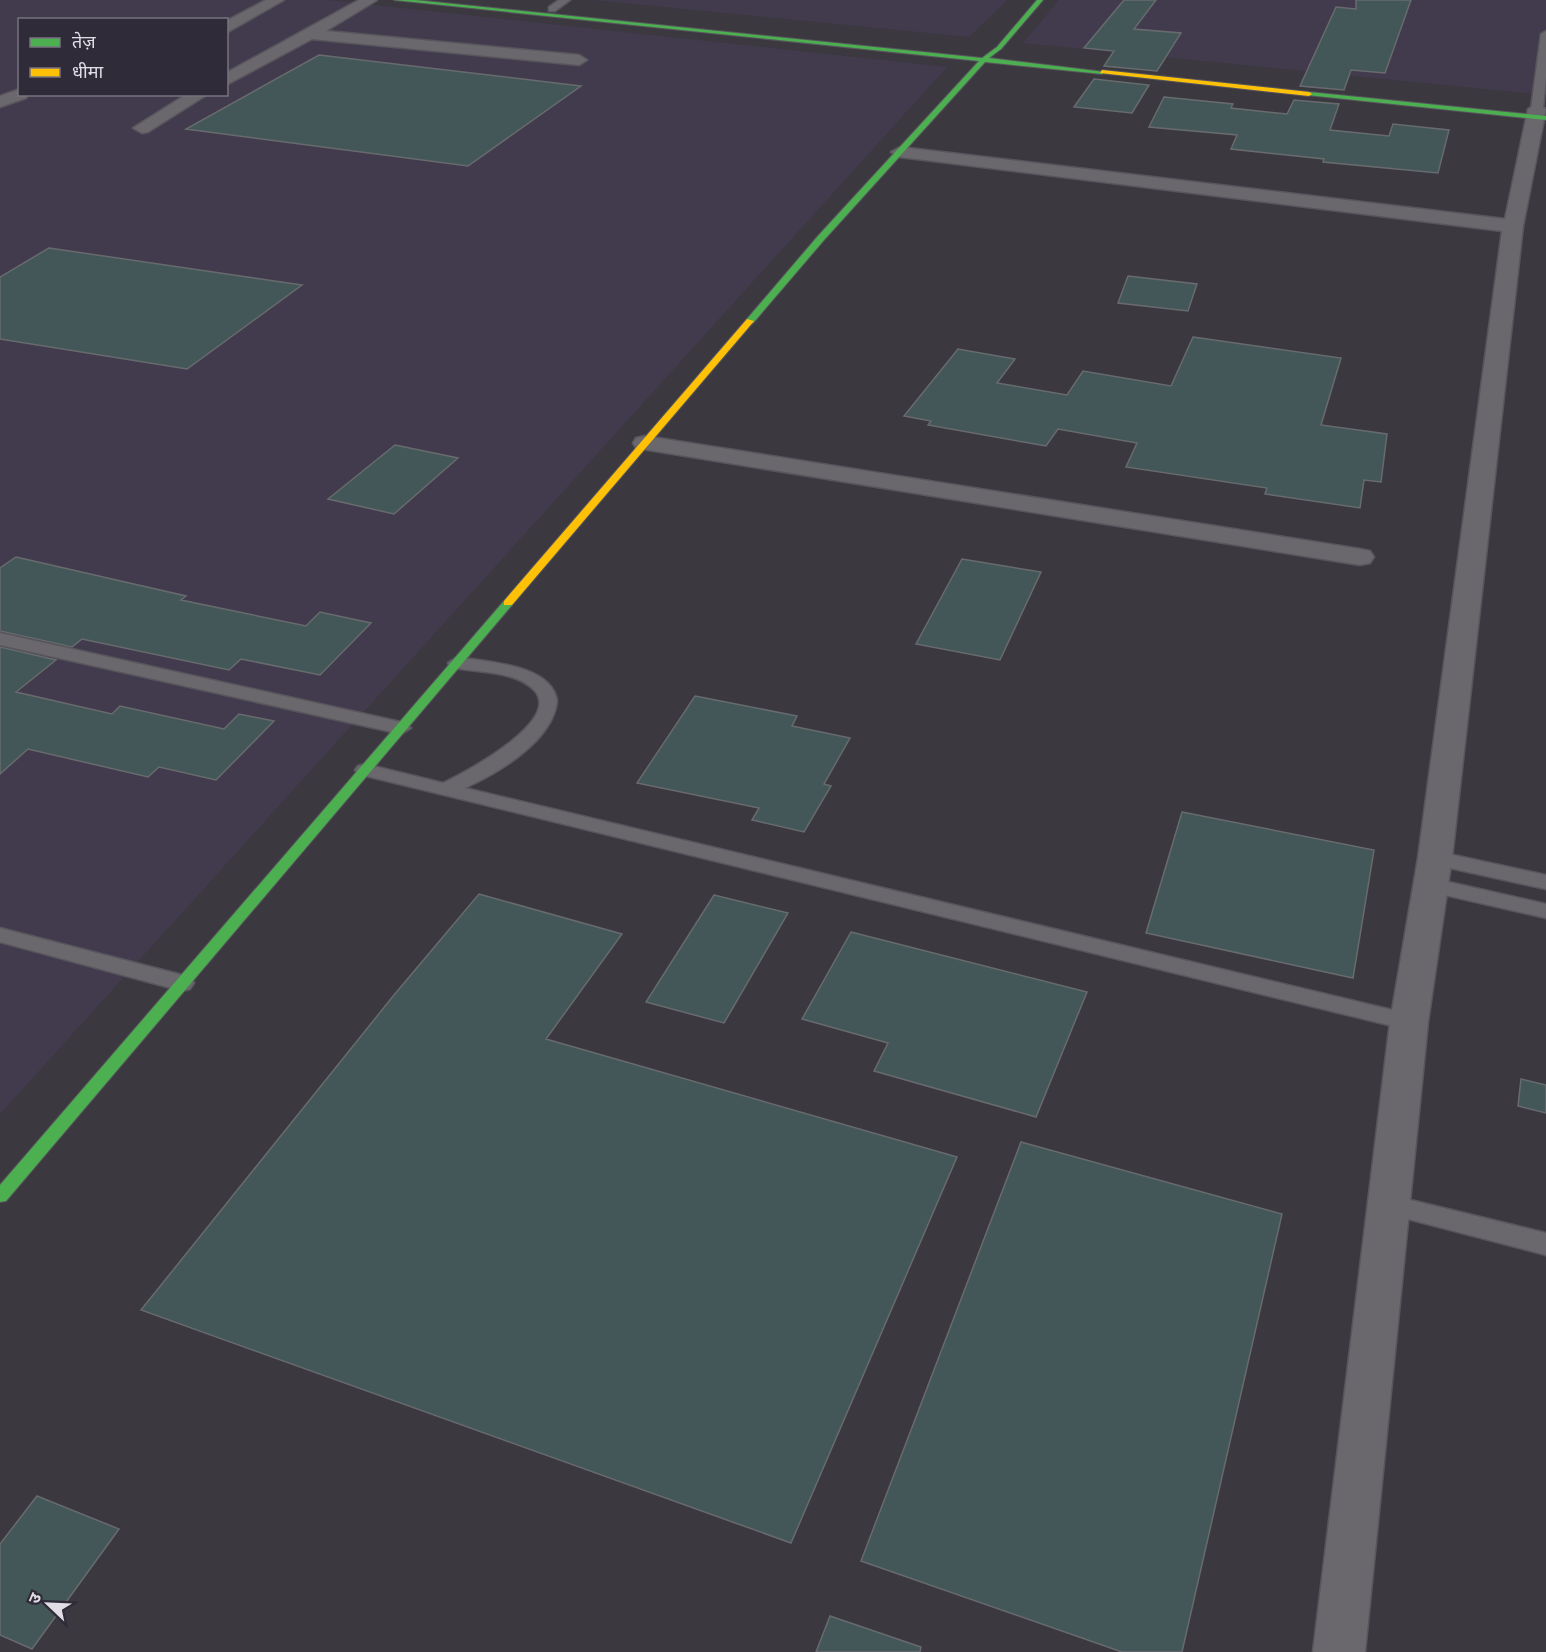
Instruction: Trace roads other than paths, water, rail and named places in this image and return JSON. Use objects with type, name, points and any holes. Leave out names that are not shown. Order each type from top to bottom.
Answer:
[{"type":"street","points":[[228,27],[277,0]]},
{"type":"street","points":[[228,79],[370,0]]},
{"type":"street","points":[[397,0],[1541,114],[1513,226],[1433,872],[1409,1022],[1339,1652]]},
{"type":"street","points":[[466,0],[986,57]]},
{"type":"street","points":[[0,1196],[821,238],[986,57],[999,48],[1040,0]]},
{"type":"street","points":[[310,34],[579,60]]},
{"type":"street","points":[[0,102],[18,95]]},
{"type":"street","points":[[142,128],[197,96]]},
{"type":"street","points":[[900,152],[1513,226]]},
{"type":"street","points":[[645,443],[1360,556]]},
{"type":"lane","points":[[552,9],[565,0]]},
{"type":"lane","points":[[1541,114],[1546,34]]},
{"type":"lane","points":[[0,639],[401,728]]},
{"type":"lane","points":[[445,789],[504,760],[531,736],[548,709],[549,696],[540,684],[502,671],[456,663]]},
{"type":"lane","points":[[365,770],[1409,1022]]},
{"type":"lane","points":[[1433,872],[1546,882]]},
{"type":"lane","points":[[1433,872],[1546,911]]},
{"type":"lane","points":[[0,935],[182,983]]},
{"type":"lane","points":[[1390,1205],[1546,1244]]}]
